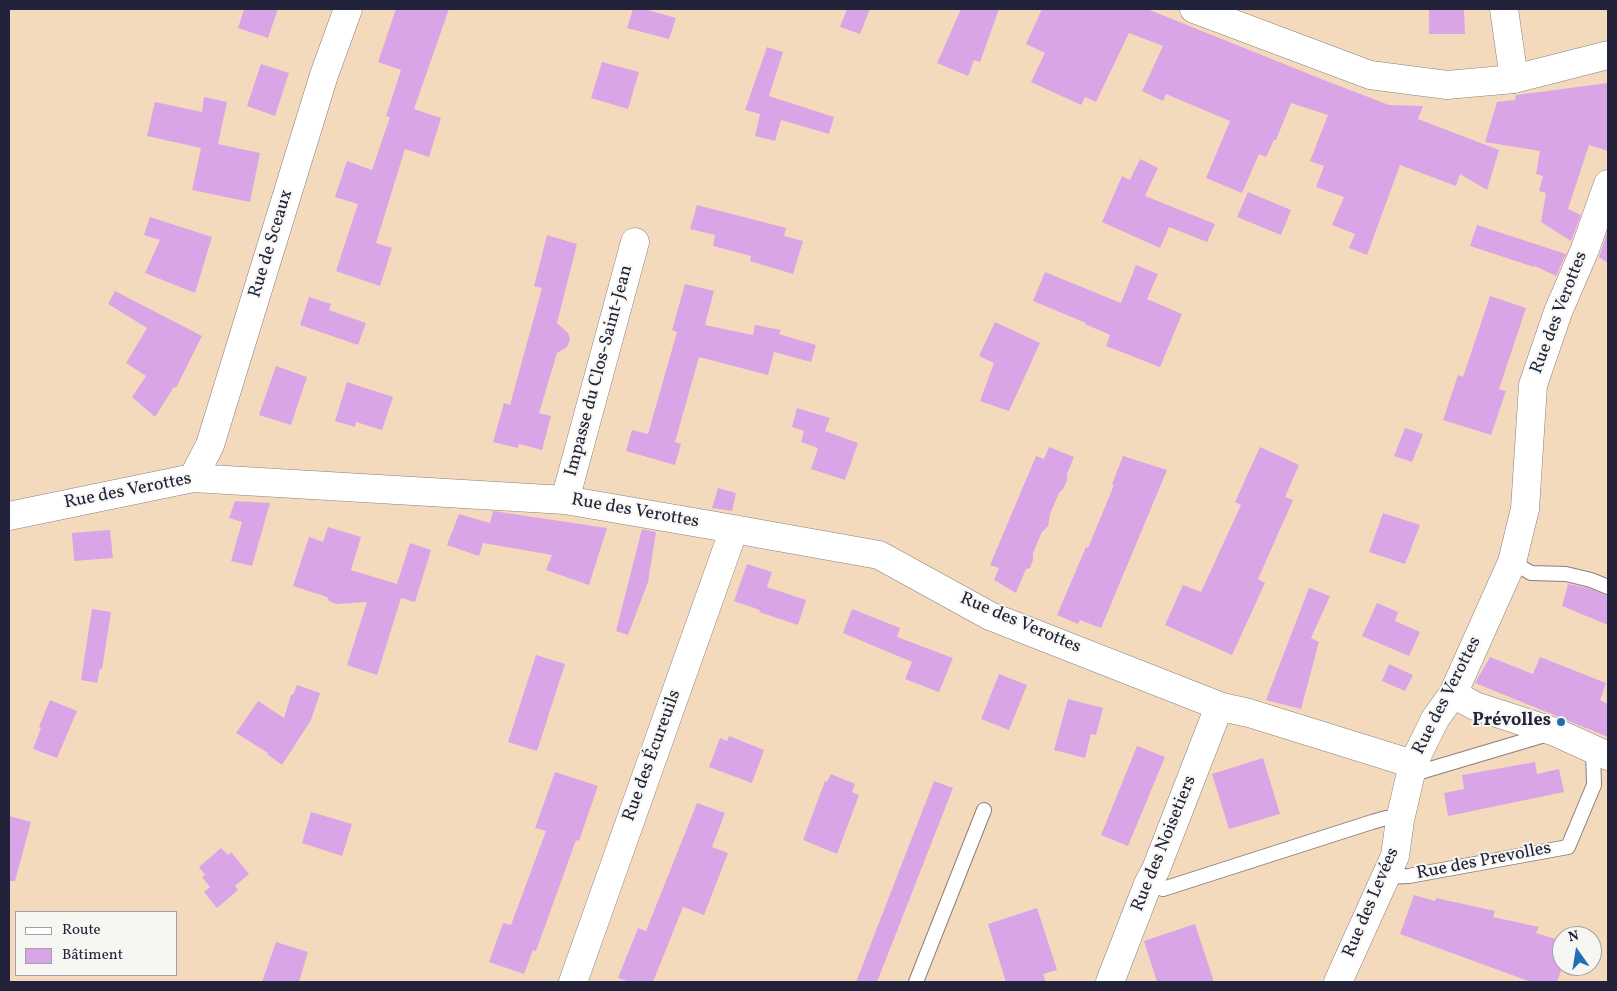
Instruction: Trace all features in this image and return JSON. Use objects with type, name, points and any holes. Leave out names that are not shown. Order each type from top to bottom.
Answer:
[{"type":"street","name":"Rue de Sceaux","points":[[193,478],[210,445],[324,75],[348,9]]},
{"type":"street","points":[[1194,9],[1370,75],[1447,85],[1514,78],[1608,55]]},
{"type":"street","points":[[1504,9],[1514,78]]},
{"type":"street","name":"Rue des Verottes","points":[[9,516],[193,478],[565,500],[879,555],[990,616],[1222,707],[1249,713],[1412,770],[1435,719],[1453,694],[1512,562],[1526,509],[1533,385],[1558,312],[1585,249],[1608,184]]},
{"type":"street","name":"Impasse du Clos-Saint-Jean","points":[[565,500],[635,242]]},
{"type":"street","name":"Rue des Écureuils","points":[[573,982],[734,529]]},
{"type":"street","name":"Rue des Prevolles","points":[[1453,694],[1474,706],[1555,732],[1601,752]]},
{"type":"street","name":"Rue des Noisetiers","points":[[1110,982],[1216,717],[1222,707]]},
{"type":"street","name":"Rue des Levées","points":[[1338,982],[1396,856],[1400,820],[1412,770]]},
{"type":"lane","points":[[1512,562],[1532,573],[1566,574],[1608,587]]},
{"type":"lane","points":[[1412,770],[1555,732]]},
{"type":"lane","name":"Rue des Prevolles","points":[[1386,877],[1409,876],[1568,847],[1594,785],[1601,752]]},
{"type":"lane","points":[[916,982],[984,810]]},
{"type":"lane","points":[[1148,884],[1163,889],[1372,822],[1386,818],[1400,820]]},
{"type":"building","points":[[244,9],[278,9],[268,38],[238,28]]},
{"type":"building","points":[[396,9],[449,9],[414,109],[441,118],[429,157],[405,149],[376,243],[392,248],[380,286],[336,271],[358,204],[335,197],[347,161],[372,170],[390,117],[386,116],[401,70],[378,62]]},
{"type":"building","points":[[633,9],[644,9],[676,18],[669,39],[627,28]]},
{"type":"building","points":[[847,9],[870,9],[860,34],[840,27]]},
{"type":"building","points":[[961,9],[999,9],[980,62],[974,60],[968,76],[937,63]]},
{"type":"building","points":[[1042,9],[1147,9],[1389,105],[1423,106],[1418,119],[1499,150],[1487,190],[1460,174],[1456,186],[1400,165],[1367,255],[1349,248],[1355,234],[1332,225],[1344,197],[1316,187],[1324,166],[1310,161],[1328,115],[1291,103],[1276,140],[1274,140],[1266,157],[1259,154],[1242,193],[1206,178],[1230,121],[1166,94],[1163,101],[1142,91],[1163,46],[1129,33],[1096,102],[1085,97],[1081,105],[1031,82],[1045,53],[1026,44]]},
{"type":"building","points":[[1429,9],[1464,9],[1465,34],[1429,34]]},
{"type":"building","points":[[767,47],[783,52],[769,96],[834,117],[829,134],[781,120],[775,141],[755,136],[760,114],[745,110]]},
{"type":"building","points":[[602,62],[639,72],[628,109],[591,98]]},
{"type":"building","points":[[261,64],[289,73],[275,116],[247,106]]},
{"type":"building","points":[[1608,83],[1608,151],[1589,145],[1568,209],[1581,215],[1571,241],[1541,222],[1546,193],[1539,191],[1543,176],[1536,174],[1540,151],[1485,142],[1497,102],[1515,100],[1516,95]]},
{"type":"building","points":[[204,97],[227,102],[218,144],[260,153],[250,202],[192,190],[201,148],[147,136],[155,102],[202,112]]},
{"type":"building","points":[[1140,159],[1158,168],[1145,196],[1215,224],[1207,242],[1169,227],[1160,248],[1102,222],[1122,176],[1130,180]]},
{"type":"building","points":[[1248,192],[1291,210],[1281,235],[1237,217]]},
{"type":"building","points":[[697,205],[786,228],[784,236],[803,241],[793,274],[750,261],[751,256],[713,246],[715,235],[690,229]]},
{"type":"building","points":[[150,217],[212,237],[195,293],[145,273],[160,240],[144,235]]},
{"type":"building","points":[[1477,225],[1566,254],[1556,276],[1535,266],[1470,246]]},
{"type":"building","points":[[1608,230],[1608,263],[1599,257]]},
{"type":"building","points":[[547,235],[577,244],[557,323],[568,333],[570,339],[567,347],[557,353],[539,413],[551,416],[542,450],[519,444],[518,448],[493,442],[504,403],[510,405],[542,288],[534,286]]},
{"type":"building","points":[[1136,265],[1158,274],[1147,299],[1182,314],[1160,367],[1106,346],[1110,335],[1033,301],[1045,272],[1121,303]]},
{"type":"building","points":[[685,284],[714,291],[705,325],[753,335],[755,325],[781,330],[779,334],[816,345],[811,362],[774,352],[768,375],[699,357],[675,442],[681,444],[675,465],[626,451],[632,430],[648,434],[677,332],[672,330]]},
{"type":"building","points":[[115,291],[202,336],[176,388],[174,387],[155,417],[132,397],[146,376],[126,363],[147,328],[108,304]]},
{"type":"building","points":[[1490,296],[1526,308],[1499,389],[1506,391],[1491,435],[1443,420],[1458,375],[1463,377]]},
{"type":"building","points":[[309,297],[331,304],[329,310],[366,323],[358,345],[300,325]]},
{"type":"building","points":[[995,322],[1040,343],[1009,411],[980,401],[994,363],[979,356]]},
{"type":"building","points":[[276,366],[307,377],[291,425],[259,415]]},
{"type":"building","points":[[347,382],[393,397],[382,430],[356,422],[355,427],[335,421]]},
{"type":"building","points":[[797,408],[830,418],[825,431],[858,443],[845,480],[811,469],[818,448],[801,442],[804,431],[792,427]]},
{"type":"building","points":[[1405,428],[1423,434],[1412,462],[1394,456]]},
{"type":"building","points":[[1049,447],[1074,457],[1067,474],[1067,480],[1050,514],[1048,526],[1042,532],[1033,553],[1030,568],[1026,569],[1016,593],[994,580],[999,568],[990,565],[1036,456],[1044,459]]},
{"type":"building","points":[[1260,447],[1299,465],[1285,497],[1293,500],[1258,579],[1265,583],[1232,655],[1165,625],[1183,585],[1201,592],[1241,505],[1235,502]]},
{"type":"building","points":[[1123,456],[1167,470],[1101,628],[1080,620],[1078,624],[1057,615],[1086,547],[1088,548],[1114,485],[1112,484]]},
{"type":"building","points":[[718,488],[736,493],[732,511],[712,508]]},
{"type":"building","points":[[235,501],[270,503],[252,566],[231,561],[242,522],[229,518]]},
{"type":"building","points":[[493,511],[607,528],[589,585],[546,570],[552,555],[483,543],[479,556],[447,545],[459,514],[490,523]]},
{"type":"building","points":[[1383,513],[1420,525],[1405,564],[1369,552]]},
{"type":"building","points":[[328,527],[361,537],[351,570],[397,584],[410,543],[431,550],[415,602],[401,598],[377,675],[347,665],[367,602],[336,604],[329,601],[327,597],[293,586],[309,537],[323,542]]},
{"type":"building","points":[[642,529],[656,532],[648,582],[628,635],[616,631]]},
{"type":"building","points":[[110,530],[113,558],[74,561],[72,533]]},
{"type":"building","points":[[747,564],[772,572],[767,587],[806,600],[798,625],[759,612],[760,610],[734,601]]},
{"type":"building","points":[[1568,584],[1588,588],[1608,596],[1608,625],[1562,606]]},
{"type":"building","points":[[1309,588],[1330,596],[1311,638],[1319,642],[1301,709],[1266,700]]},
{"type":"building","points":[[1377,603],[1398,612],[1395,621],[1420,632],[1409,656],[1362,636]]},
{"type":"building","points":[[92,609],[111,612],[102,669],[100,669],[97,683],[81,680]]},
{"type":"building","points":[[852,609],[900,628],[897,637],[953,658],[939,692],[905,679],[912,662],[843,633]]},
{"type":"building","points":[[536,655],[565,664],[537,751],[508,742]]},
{"type":"building","points":[[1490,657],[1533,674],[1540,657],[1606,683],[1600,700],[1608,704],[1608,737],[1475,683]]},
{"type":"building","points":[[1389,664],[1413,675],[1405,691],[1382,681]]},
{"type":"building","points":[[999,674],[1027,685],[1009,730],[981,719]]},
{"type":"building","points":[[297,685],[320,693],[311,720],[282,765],[268,753],[236,733],[258,701],[284,718],[291,695],[293,695]]},
{"type":"building","points":[[1068,699],[1103,708],[1096,735],[1091,734],[1085,758],[1054,750]]},
{"type":"building","points":[[50,700],[77,711],[57,758],[33,749],[41,728],[39,727]]},
{"type":"building","points":[[729,736],[764,750],[752,783],[709,767],[720,738],[727,741]]},
{"type":"building","points":[[1137,746],[1165,757],[1128,846],[1101,835]]},
{"type":"building","points":[[1263,758],[1280,814],[1229,829],[1212,774]]},
{"type":"building","points":[[1535,762],[1537,774],[1559,769],[1564,792],[1448,816],[1444,793],[1464,789],[1462,775]]},
{"type":"building","points":[[555,772],[598,786],[579,841],[576,840],[536,951],[533,950],[524,974],[489,962],[503,923],[511,925],[546,831],[535,828]]},
{"type":"building","points":[[831,774],[855,784],[852,792],[859,795],[837,854],[803,840],[825,781],[827,782]]},
{"type":"building","points":[[934,781],[953,788],[877,982],[856,982]]},
{"type":"building","points":[[697,803],[725,813],[712,847],[728,853],[704,915],[683,907],[653,982],[630,982],[618,978],[638,928],[646,931]]},
{"type":"building","points":[[311,812],[352,824],[342,856],[302,843]]},
{"type":"building","points":[[9,816],[31,822],[15,881],[9,881]]},
{"type":"building","points":[[221,848],[228,855],[231,852],[249,874],[235,886],[238,890],[217,908],[204,892],[210,887],[202,877],[205,875],[199,867]]},
{"type":"building","points":[[1414,895],[1435,901],[1436,898],[1495,911],[1493,917],[1539,927],[1536,933],[1552,938],[1552,976],[1559,976],[1557,982],[1531,982],[1400,934]]},
{"type":"building","points":[[1037,908],[1057,970],[1043,974],[1046,982],[1006,982],[988,924]]},
{"type":"building","points":[[1195,924],[1214,982],[1157,982],[1144,941]]},
{"type":"building","points":[[276,942],[308,952],[299,982],[262,982]]},
{"type":"place","name":"Prévolles","points":[[1561,722]]}]
